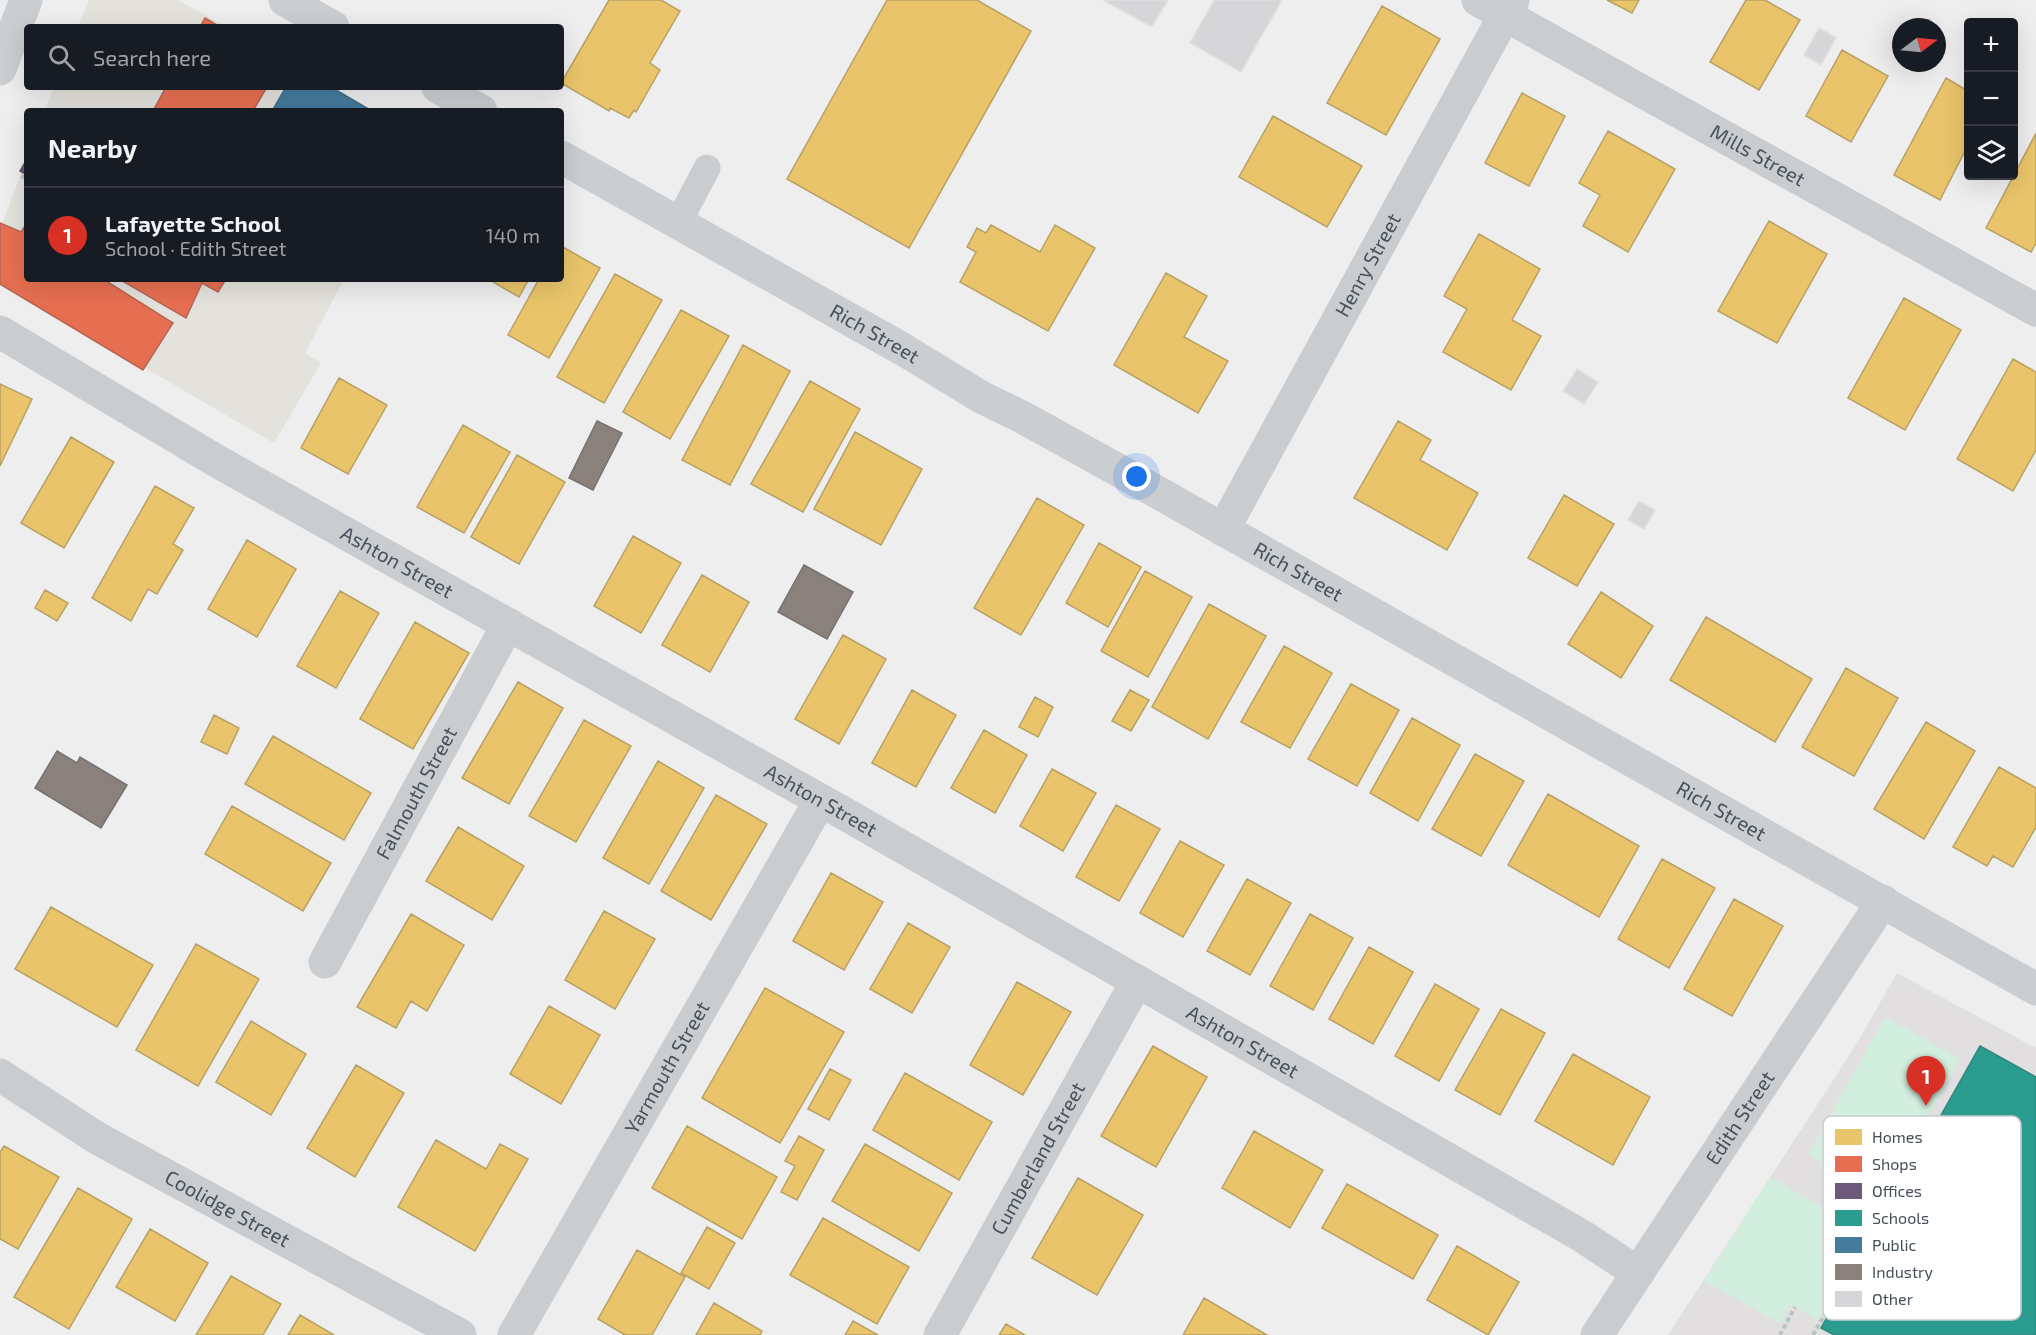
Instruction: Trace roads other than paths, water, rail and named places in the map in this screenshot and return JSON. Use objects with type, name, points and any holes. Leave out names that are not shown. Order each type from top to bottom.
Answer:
[{"type":"street","points":[[0,69],[26,0]]},
{"type":"street","points":[[285,0],[328,24]]},
{"type":"street","name":"Mills Street","points":[[1499,5],[2036,310]]},
{"type":"street","name":"Henry Street","points":[[1223,530],[1499,5]]},
{"type":"street","points":[[443,90],[476,108]]},
{"type":"street","name":"Rich Street","points":[[564,159],[904,350],[981,397],[1022,417],[2036,989]]},
{"type":"street","name":"Ashton Street","points":[[0,332],[215,460],[820,801],[1582,1236],[1638,1273]]},
{"type":"street","name":"Falmouth Street","points":[[325,962],[508,624]]},
{"type":"street","name":"Yarmouth Street","points":[[514,1335],[820,801]]},
{"type":"street","name":"Edith Street","points":[[1597,1335],[1883,901]]},
{"type":"street","name":"Cumberland Street","points":[[940,1335],[1137,981]]},
{"type":"street","name":"Coolidge Street","points":[[0,1075],[100,1140],[460,1335]]},
{"type":"lane","points":[[678,224],[707,168]]},
{"type":"place","name":"Lafayette School","points":[[1926,1106]]}]
